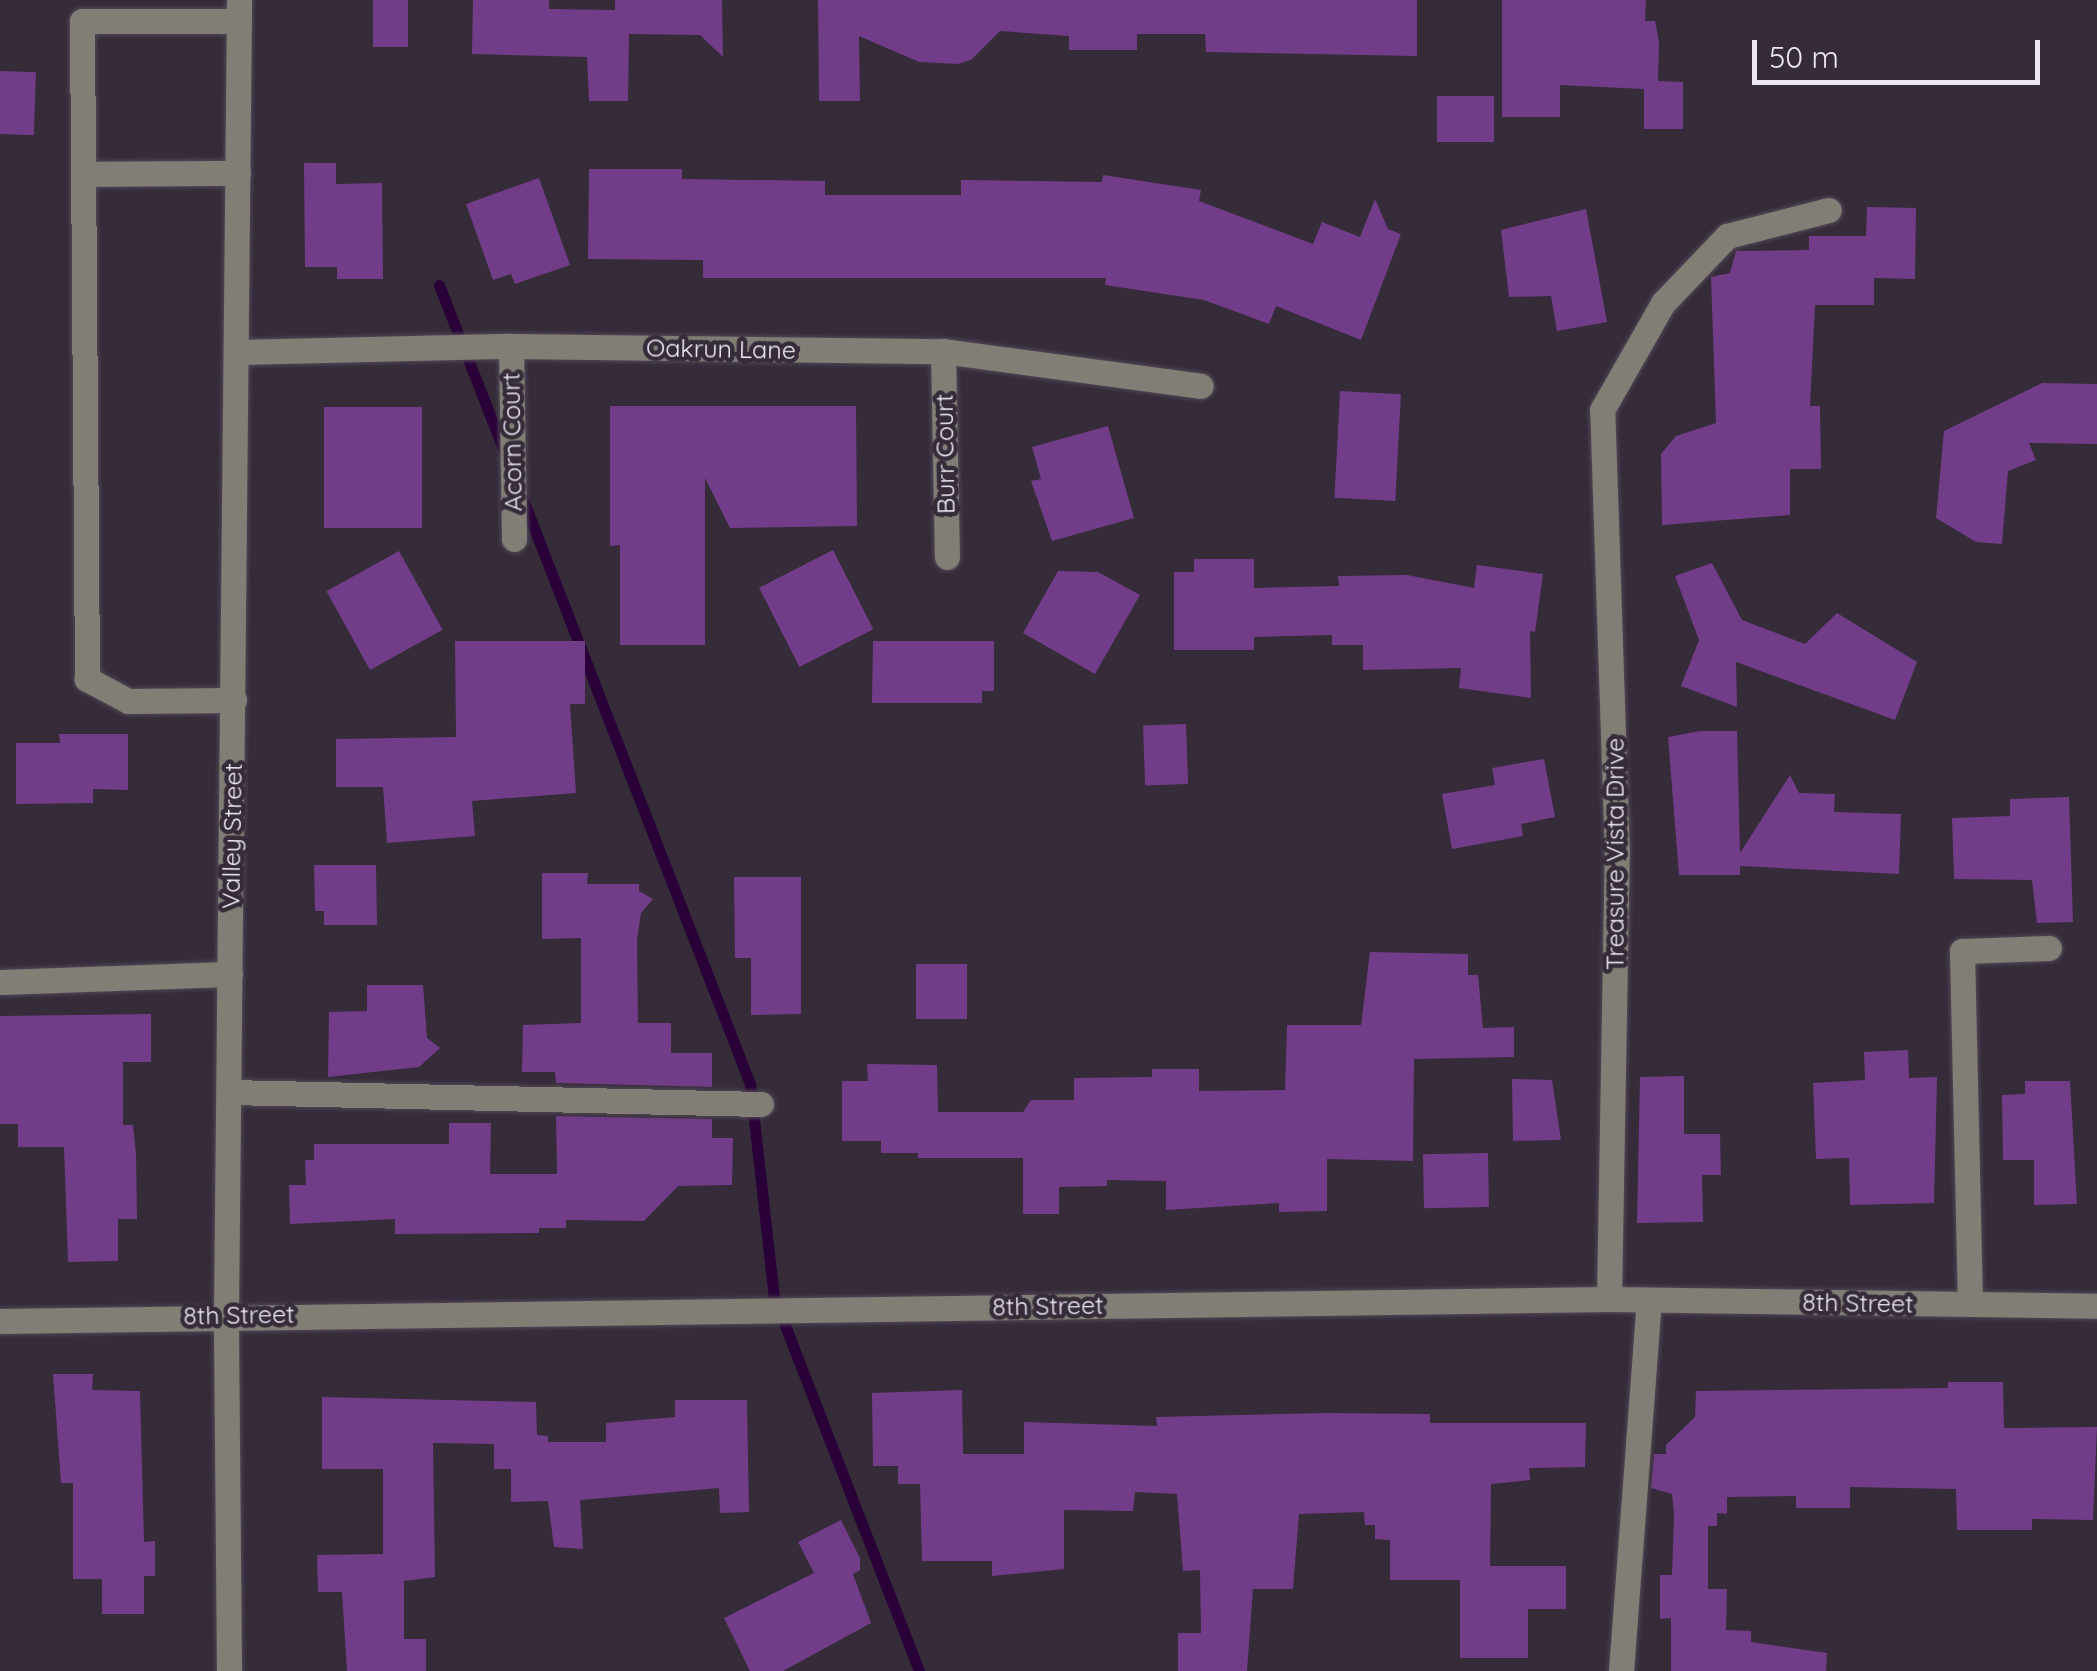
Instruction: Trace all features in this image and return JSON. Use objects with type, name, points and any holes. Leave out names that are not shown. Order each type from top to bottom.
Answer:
[{"type":"street","name":"Valley Street","points":[[229,1671],[226,1315],[239,11]]},
{"type":"street","points":[[234,700],[128,701],[86,678],[82,21],[239,11]]},
{"type":"street","points":[[83,174],[238,173]]},
{"type":"street","name":"Treasure Vista Drive","points":[[1609,1298],[1617,855],[1602,410],[1663,303],[1727,236],[1829,210]]},
{"type":"street","name":"Oakrun Lane","points":[[238,352],[511,346],[942,351],[1202,386]]},
{"type":"street","name":"Acorn Court","points":[[511,346],[514,539]]},
{"type":"street","name":"Burr Court","points":[[942,351],[947,557]]},
{"type":"street","points":[[1970,1304],[1962,951],[2048,948]]},
{"type":"street","points":[[0,982],[230,974]]},
{"type":"street","points":[[229,1092],[761,1104]]},
{"type":"street","name":"8th Street","points":[[0,1321],[1609,1298],[2097,1306]]},
{"type":"street","points":[[1621,1671],[1649,1300]]},
{"type":"building","points":[[373,0],[408,0],[408,47],[373,47]]},
{"type":"building","points":[[473,0],[549,0],[549,9],[615,10],[615,0],[722,0],[723,57],[700,35],[629,34],[628,101],[589,101],[587,57],[472,54]]},
{"type":"building","points":[[818,0],[1417,0],[1417,56],[1206,52],[1205,34],[1137,34],[1137,50],[1069,50],[1069,36],[1000,31],[971,60],[958,64],[919,62],[859,36],[860,101],[819,101]]},
{"type":"building","points":[[1502,0],[1646,0],[1645,21],[1655,21],[1659,42],[1658,81],[1683,82],[1683,129],[1644,129],[1644,89],[1560,85],[1560,117],[1502,117]]},
{"type":"building","points":[[0,71],[36,72],[34,135],[0,134]]},
{"type":"building","points":[[1437,96],[1494,96],[1494,142],[1437,142]]},
{"type":"building","points":[[304,163],[336,163],[336,184],[382,183],[383,279],[337,279],[337,267],[305,267]]},
{"type":"building","points":[[589,169],[682,169],[682,179],[825,181],[825,195],[961,195],[961,180],[1102,182],[1103,175],[1201,190],[1199,201],[1313,244],[1322,222],[1360,237],[1375,199],[1388,229],[1401,234],[1361,340],[1276,306],[1269,324],[1204,300],[1105,285],[1106,278],[703,278],[703,260],[588,259]]},
{"type":"building","points":[[539,178],[570,265],[515,284],[511,274],[493,280],[466,204]]},
{"type":"building","points":[[1867,207],[1916,208],[1915,279],[1874,278],[1874,305],[1815,305],[1810,406],[1820,406],[1821,469],[1790,469],[1790,515],[1662,525],[1661,454],[1676,436],[1716,423],[1711,277],[1730,273],[1736,251],[1809,250],[1809,236],[1866,236]]},
{"type":"building","points":[[1586,209],[1607,322],[1557,331],[1551,296],[1509,297],[1501,230]]},
{"type":"building","points":[[2042,383],[2097,384],[2097,444],[2029,443],[2036,460],[2008,471],[2002,544],[1976,542],[1936,518],[1944,431]]},
{"type":"building","points":[[1340,391],[1401,394],[1395,501],[1334,498]]},
{"type":"building","points":[[610,406],[856,406],[857,526],[730,528],[705,478],[705,645],[620,645],[620,545],[610,546]]},
{"type":"building","points":[[324,407],[422,407],[422,528],[324,528]]},
{"type":"building","points":[[1108,426],[1134,518],[1052,541],[1031,481],[1041,479],[1032,447]]},
{"type":"building","points":[[833,550],[873,629],[799,667],[759,588]]},
{"type":"building","points":[[399,551],[443,630],[370,670],[326,591]]},
{"type":"building","points":[[1194,559],[1254,559],[1254,588],[1339,586],[1338,576],[1407,575],[1474,588],[1477,565],[1543,574],[1535,632],[1530,631],[1531,698],[1459,688],[1461,668],[1363,670],[1363,645],[1332,645],[1332,635],[1254,637],[1254,650],[1174,650],[1174,572],[1194,572]]},
{"type":"building","points":[[1712,563],[1742,620],[1805,644],[1837,613],[1917,662],[1895,720],[1736,662],[1737,707],[1681,686],[1699,640],[1675,576]]},
{"type":"building","points":[[1058,571],[1098,572],[1140,595],[1095,674],[1023,633]]},
{"type":"building","points":[[455,641],[585,641],[585,704],[570,704],[576,793],[472,801],[475,836],[387,843],[383,787],[336,787],[336,739],[456,737]]},
{"type":"building","points":[[873,641],[994,641],[994,691],[982,691],[982,703],[872,703]]},
{"type":"building","points":[[1186,724],[1188,784],[1145,785],[1143,726]]},
{"type":"building","points":[[1700,731],[1737,731],[1740,853],[1790,775],[1799,793],[1835,794],[1834,812],[1901,814],[1899,874],[1740,866],[1740,875],[1679,875],[1668,737]]},
{"type":"building","points":[[59,734],[128,734],[128,790],[93,789],[93,803],[16,804],[16,743],[60,743]]},
{"type":"building","points":[[1544,759],[1555,817],[1521,824],[1523,836],[1452,849],[1442,794],[1495,785],[1492,768]]},
{"type":"building","points":[[2069,797],[2073,922],[2037,923],[2032,880],[1954,879],[1952,818],[2010,816],[2010,799]]},
{"type":"building","points":[[314,865],[376,865],[377,925],[324,925],[324,911],[315,911]]},
{"type":"building","points":[[542,873],[588,873],[587,884],[639,884],[639,891],[653,899],[641,913],[637,940],[638,1023],[671,1023],[671,1053],[712,1053],[712,1087],[556,1083],[555,1072],[522,1072],[523,1025],[581,1023],[581,938],[542,939]]},
{"type":"building","points":[[734,877],[801,877],[801,1014],[751,1015],[751,958],[735,958]]},
{"type":"building","points":[[1370,952],[1468,954],[1468,975],[1478,975],[1483,1028],[1514,1027],[1514,1057],[1414,1059],[1413,1161],[1327,1159],[1327,1211],[1279,1212],[1279,1203],[1166,1210],[1166,1181],[1107,1180],[1107,1186],[1059,1187],[1059,1214],[1023,1214],[1023,1158],[918,1158],[918,1153],[881,1153],[881,1141],[842,1141],[842,1081],[868,1081],[867,1064],[937,1065],[938,1112],[1023,1112],[1031,1100],[1074,1100],[1074,1078],[1152,1077],[1152,1069],[1199,1069],[1199,1091],[1285,1090],[1287,1025],[1361,1025]]},
{"type":"building","points":[[916,964],[967,964],[967,1019],[916,1019]]},
{"type":"building","points":[[367,985],[423,985],[427,1038],[440,1048],[419,1067],[328,1077],[329,1012],[367,1011]]},
{"type":"building","points":[[151,1014],[151,1062],[123,1062],[123,1125],[133,1125],[137,1219],[118,1219],[118,1261],[68,1262],[64,1147],[18,1147],[18,1124],[0,1124],[0,1016]]},
{"type":"building","points":[[1908,1050],[1909,1078],[1937,1077],[1934,1203],[1850,1205],[1849,1158],[1816,1159],[1813,1083],[1865,1080],[1864,1052]]},
{"type":"building","points":[[1684,1076],[1684,1134],[1720,1134],[1721,1175],[1702,1175],[1703,1222],[1637,1223],[1640,1077]]},
{"type":"building","points":[[1512,1079],[1552,1080],[1561,1140],[1513,1141]]},
{"type":"building","points":[[2025,1081],[2070,1081],[2077,1204],[2034,1205],[2034,1160],[2003,1160],[2002,1095],[2025,1094]]},
{"type":"building","points":[[556,1116],[712,1119],[712,1138],[733,1138],[732,1185],[678,1186],[644,1221],[566,1220],[566,1228],[539,1228],[539,1233],[395,1234],[395,1219],[290,1224],[289,1185],[306,1185],[305,1160],[314,1160],[314,1144],[449,1144],[449,1123],[491,1123],[490,1174],[557,1174]]},
{"type":"building","points":[[1488,1153],[1489,1207],[1424,1208],[1423,1154]]},
{"type":"building","points":[[53,1374],[93,1374],[92,1390],[140,1391],[144,1542],[155,1541],[155,1576],[144,1576],[144,1614],[102,1614],[102,1579],[73,1579],[73,1483],[61,1483]]},
{"type":"building","points":[[1948,1382],[2003,1382],[2004,1428],[2097,1427],[2093,1520],[2032,1519],[2032,1530],[1957,1530],[1956,1489],[1850,1487],[1850,1508],[1796,1508],[1796,1496],[1727,1497],[1727,1514],[1717,1513],[1717,1526],[1708,1526],[1708,1589],[1727,1589],[1726,1630],[1751,1631],[1751,1642],[1827,1653],[1826,1671],[1671,1671],[1671,1618],[1660,1619],[1660,1575],[1672,1575],[1674,1514],[1672,1494],[1651,1488],[1654,1454],[1666,1454],[1666,1445],[1695,1417],[1696,1391],[1948,1388]]},
{"type":"building","points":[[962,1390],[963,1454],[1024,1454],[1024,1422],[1157,1426],[1156,1417],[1325,1413],[1430,1414],[1430,1423],[1586,1423],[1585,1467],[1529,1468],[1530,1480],[1491,1484],[1490,1566],[1566,1566],[1566,1609],[1528,1609],[1528,1658],[1460,1658],[1460,1580],[1390,1580],[1390,1540],[1375,1539],[1375,1525],[1365,1525],[1364,1512],[1299,1514],[1293,1589],[1253,1589],[1247,1671],[1178,1671],[1178,1633],[1201,1633],[1200,1570],[1183,1571],[1177,1494],[1135,1492],[1133,1511],[1064,1510],[1064,1569],[992,1576],[992,1561],[922,1561],[920,1484],[898,1484],[898,1466],[873,1466],[872,1393]]},
{"type":"building","points":[[322,1397],[536,1402],[537,1435],[548,1436],[548,1442],[606,1442],[606,1423],[675,1417],[675,1400],[747,1400],[749,1512],[720,1513],[719,1488],[580,1500],[583,1549],[554,1547],[548,1501],[511,1502],[511,1469],[494,1469],[494,1444],[433,1443],[435,1577],[404,1581],[404,1639],[426,1639],[426,1671],[347,1671],[342,1592],[318,1592],[317,1555],[383,1554],[383,1469],[322,1469]]},
{"type":"building","points":[[841,1520],[860,1558],[860,1570],[853,1574],[871,1623],[783,1671],[750,1671],[724,1618],[814,1573],[798,1542]]},
{"type":"waterway","points":[[439,285],[504,451]]},
{"type":"waterway","points":[[522,497],[750,1084],[774,1297],[919,1671]]}]
